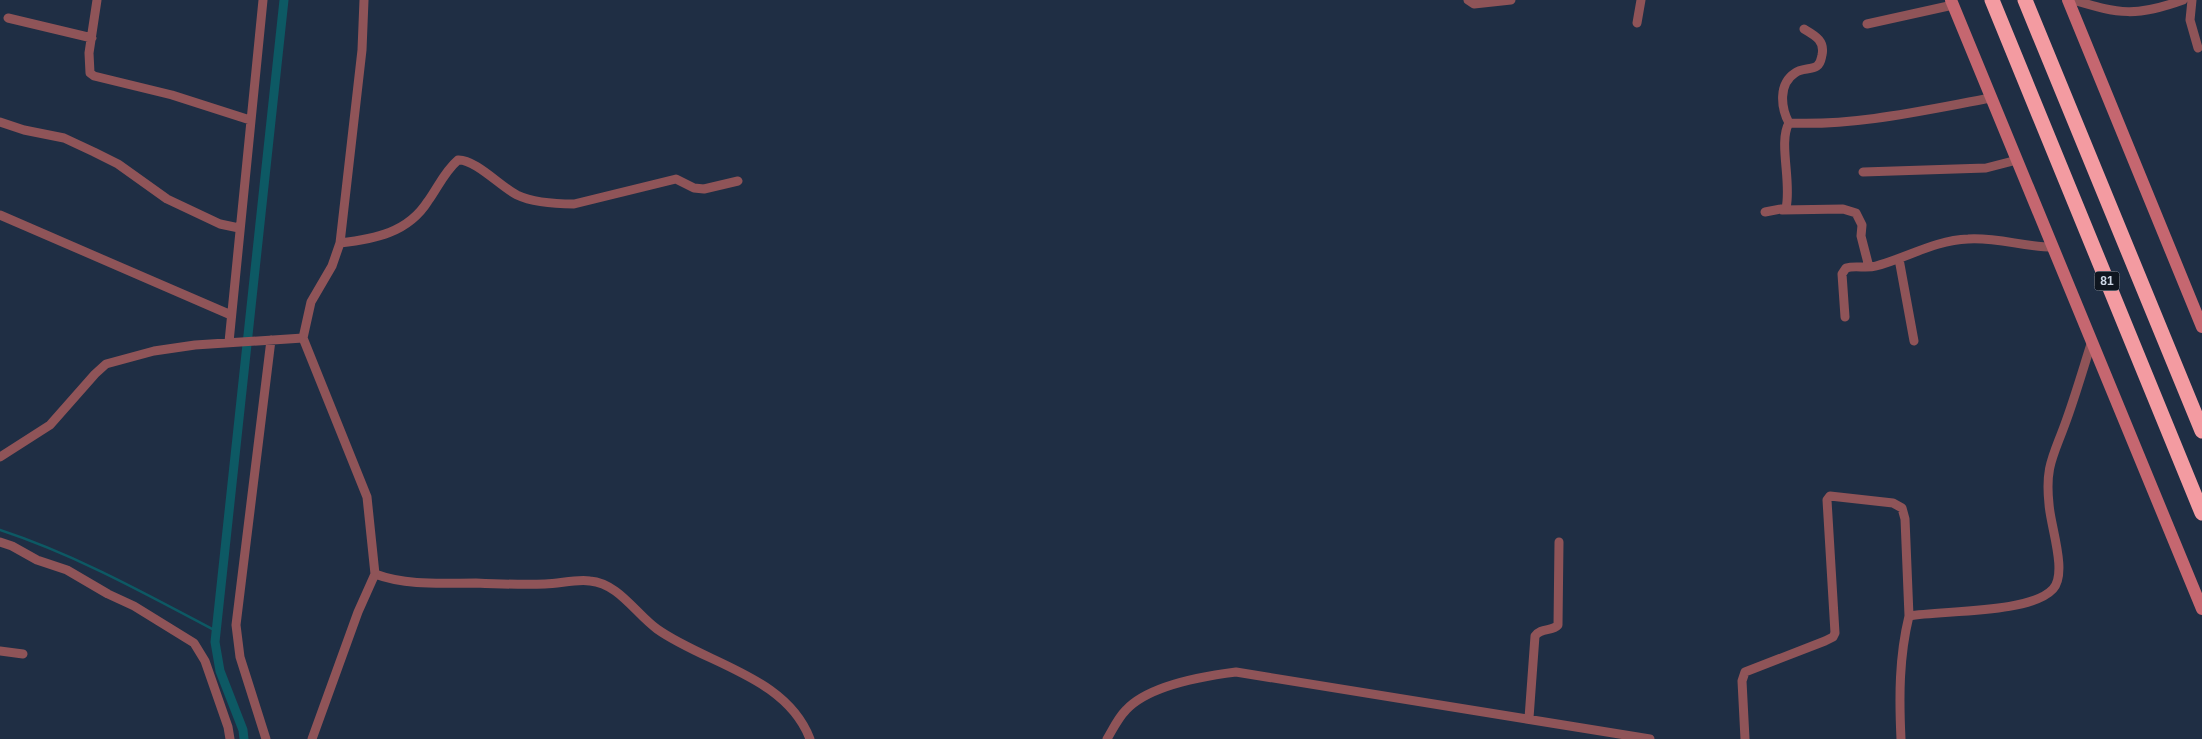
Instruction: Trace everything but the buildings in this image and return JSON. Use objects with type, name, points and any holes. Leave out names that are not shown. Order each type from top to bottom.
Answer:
[{"type":"highway","name":"81","points":[[1992,0],[2202,512]]},
{"type":"highway","name":"81","points":[[2025,0],[2202,430]]},
{"type":"main road","points":[[2068,0],[2202,327]]},
{"type":"main road","points":[[1952,2],[2202,610]]},
{"type":"street","points":[[97,0],[88,69],[94,76],[172,95],[250,120]]},
{"type":"street","points":[[229,342],[263,0]]},
{"type":"street","points":[[312,739],[358,612],[375,574],[367,497],[303,338],[311,302],[332,266],[340,243],[362,50],[364,0]]},
{"type":"street","points":[[1468,0],[1474,4],[1511,0]]},
{"type":"street","points":[[1638,23],[1641,0]]},
{"type":"street","points":[[2073,0],[2114,12],[2143,13],[2183,0]]},
{"type":"street","points":[[2192,0],[2190,20],[2198,48]]},
{"type":"street","points":[[1866,24],[1952,2]]},
{"type":"street","points":[[8,18],[92,38]]},
{"type":"street","points":[[1782,210],[1787,202],[1789,180],[1784,136],[1789,123],[1784,113],[1782,100],[1787,80],[1796,72],[1817,66],[1820,63],[1823,46],[1821,41],[1804,29]]},
{"type":"street","points":[[1789,123],[1814,124],[1848,121],[1910,113],[1991,98]]},
{"type":"street","points":[[0,122],[24,130],[64,138],[87,148],[118,164],[167,198],[220,224],[239,228]]},
{"type":"street","points":[[340,243],[382,236],[405,225],[427,203],[449,168],[458,160],[469,163],[517,195],[531,200],[558,204],[574,204],[676,178],[694,188],[704,189],[738,181]]},
{"type":"street","points":[[1863,172],[1986,168],[2017,160]]},
{"type":"street","points":[[1765,212],[1843,209],[1856,213],[1862,226],[1861,236],[1869,267]]},
{"type":"street","points":[[0,215],[231,315]]},
{"type":"street","points":[[1845,317],[1842,270],[1856,265],[1869,267],[1899,259],[1942,243],[1969,238],[2014,242],[2035,247],[2053,247]]},
{"type":"street","points":[[1899,259],[1914,341]]},
{"type":"street","points":[[0,457],[50,425],[106,364],[154,351],[239,341],[303,338]]},
{"type":"street","points":[[266,739],[240,657],[236,625],[267,340]]},
{"type":"street","points":[[1909,616],[2020,604],[2052,590],[2059,579],[2059,566],[2049,505],[2048,479],[2051,458],[2064,426],[2092,341]]},
{"type":"street","points":[[1745,739],[1742,681],[1745,672],[1825,641],[1833,636],[1835,632],[1827,500],[1830,496],[1893,503],[1902,508],[1905,519],[1909,616],[1903,642],[1899,690],[1901,739]]},
{"type":"street","points":[[0,542],[12,546],[37,560],[68,570],[108,594],[134,606],[194,643],[205,661],[228,727],[230,739]]},
{"type":"street","points":[[1529,718],[1535,636],[1541,630],[1554,628],[1558,624],[1559,542]]},
{"type":"street","points":[[375,574],[389,579],[412,582],[544,584],[590,580],[604,584],[656,629],[680,644],[724,663],[774,694],[799,719],[810,739]]},
{"type":"street","points":[[0,651],[23,654]]},
{"type":"street","points":[[1107,739],[1123,714],[1137,700],[1165,688],[1215,675],[1236,672],[1650,739]]},
{"type":"waterway","points":[[244,739],[243,730],[220,671],[215,642],[284,0]]},
{"type":"waterway","points":[[0,530],[83,563],[216,631]]}]
